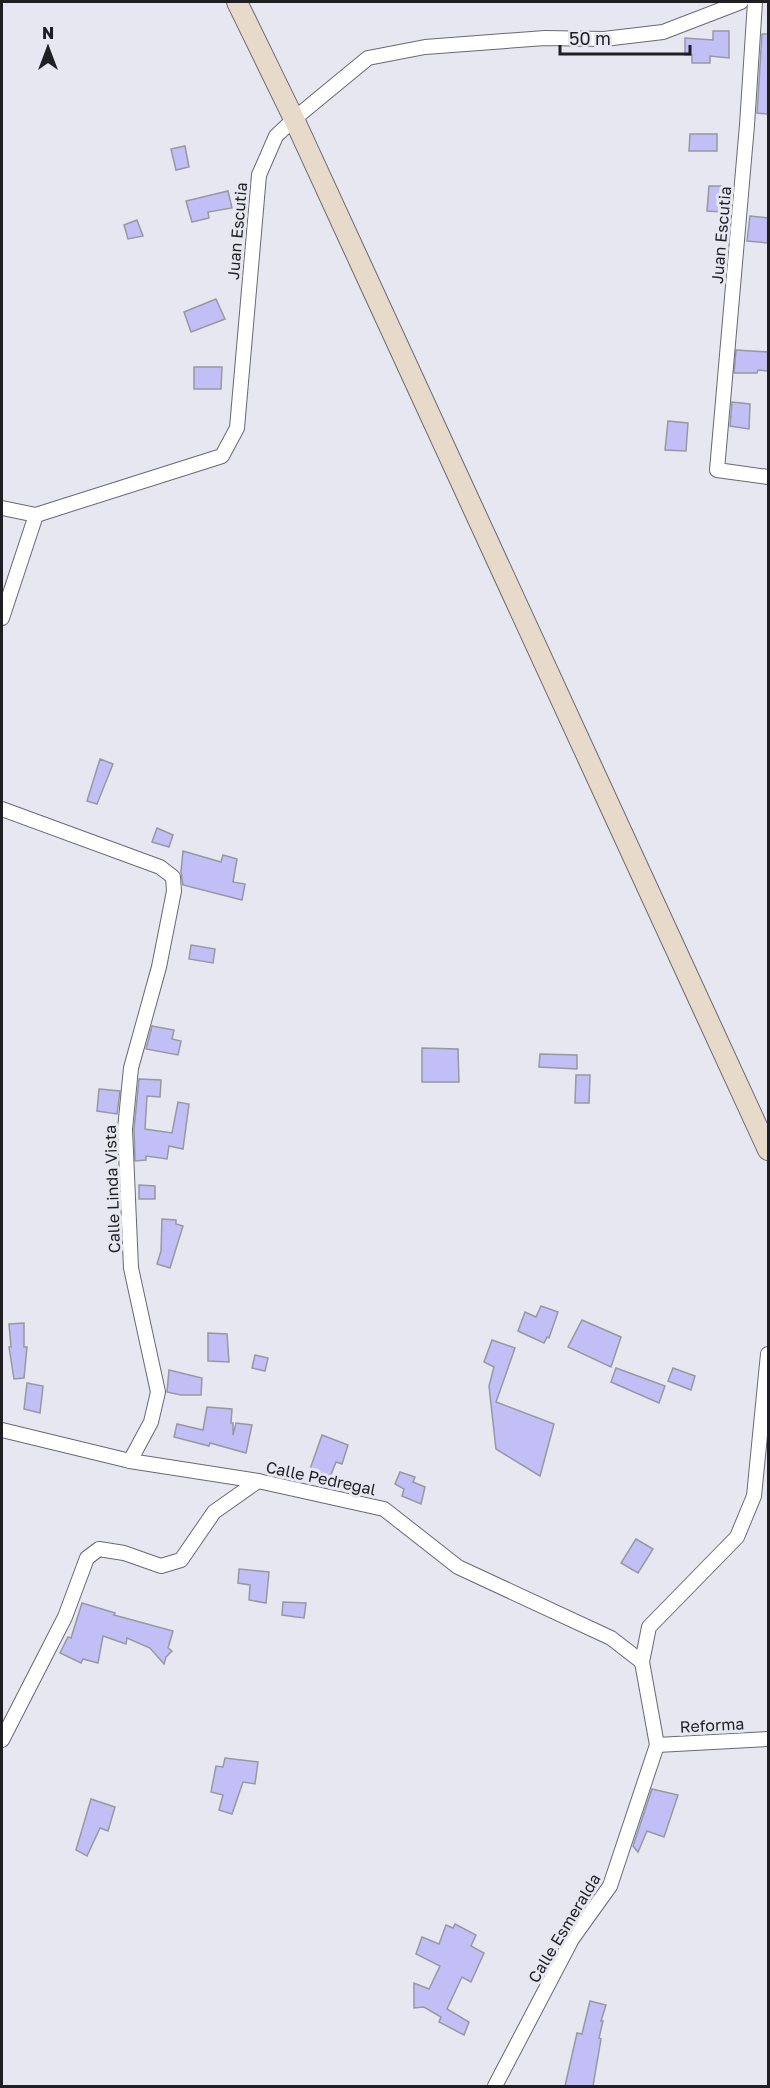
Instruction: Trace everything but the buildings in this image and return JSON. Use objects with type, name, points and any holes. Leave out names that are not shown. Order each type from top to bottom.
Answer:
[{"type":"main road","points":[[237,2],[294,119],[768,1150]]},
{"type":"street","name":"Juan Escutia","points":[[2,508],[36,515],[222,456],[237,428],[259,175],[276,136],[368,58],[425,47],[545,38],[604,39],[663,32],[741,2]]},
{"type":"street","name":"Juan Escutia","points":[[755,2],[747,125],[717,470],[768,477]]},
{"type":"street","points":[[2,618],[36,515]]},
{"type":"street","name":"Calle Linda Vista","points":[[2,808],[160,867],[172,877],[174,891],[159,967],[131,1068],[125,1129],[131,1268],[158,1392],[151,1422],[130,1461]]},
{"type":"street","points":[[657,1744],[642,1662],[649,1627],[737,1537],[754,1496],[768,1354]]},
{"type":"street","name":"Calle Pedregal","points":[[2,1430],[130,1461],[258,1481],[384,1509],[458,1567],[611,1638],[642,1662]]},
{"type":"street","points":[[2,1740],[65,1617],[87,1558],[99,1549],[124,1553],[161,1566],[181,1560],[214,1512],[258,1481]]},
{"type":"street","name":"Reforma","points":[[657,1744],[768,1739]]},
{"type":"street","name":"Calle Esmeralda","points":[[495,2086],[572,1938],[610,1886],[657,1744]]}]
